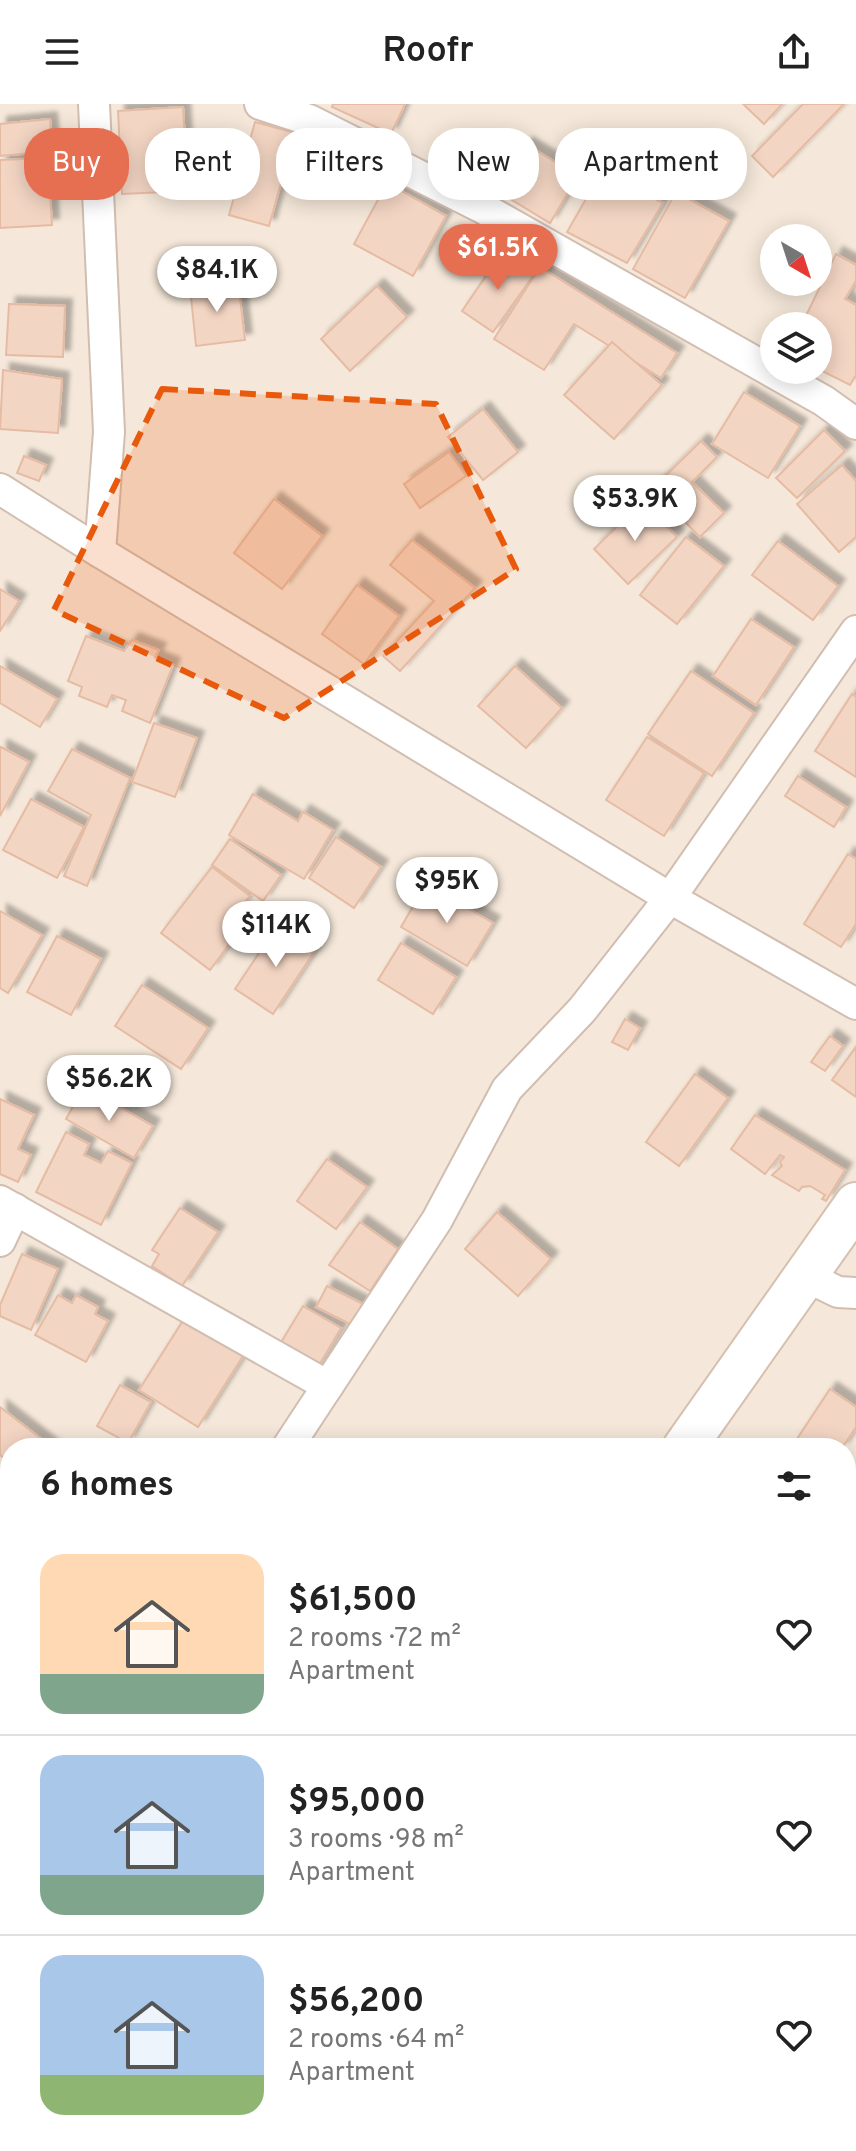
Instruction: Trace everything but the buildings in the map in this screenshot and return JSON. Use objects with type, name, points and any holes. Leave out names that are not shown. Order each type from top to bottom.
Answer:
[{"type":"street","points":[[94,104],[109,432],[100,552]]},
{"type":"street","points":[[260,104],[309,120],[481,207],[824,401],[856,424]]},
{"type":"street","points":[[0,489],[670,898],[856,1004]]},
{"type":"street","points":[[294,1438],[437,1220],[507,1089],[582,1010],[670,898],[856,631]]},
{"type":"street","points":[[694,1438],[856,1204]]},
{"type":"street","points":[[0,1241],[8,1205],[328,1386]]},
{"type":"street","points":[[805,1276],[838,1292],[856,1293]]},
{"type":"highlighted area","points":[[162,389],[436,404],[516,569],[284,718],[54,610]]},
{"type":"shaded area","points":[[0,104],[856,104],[856,1438],[0,1438]]}]
